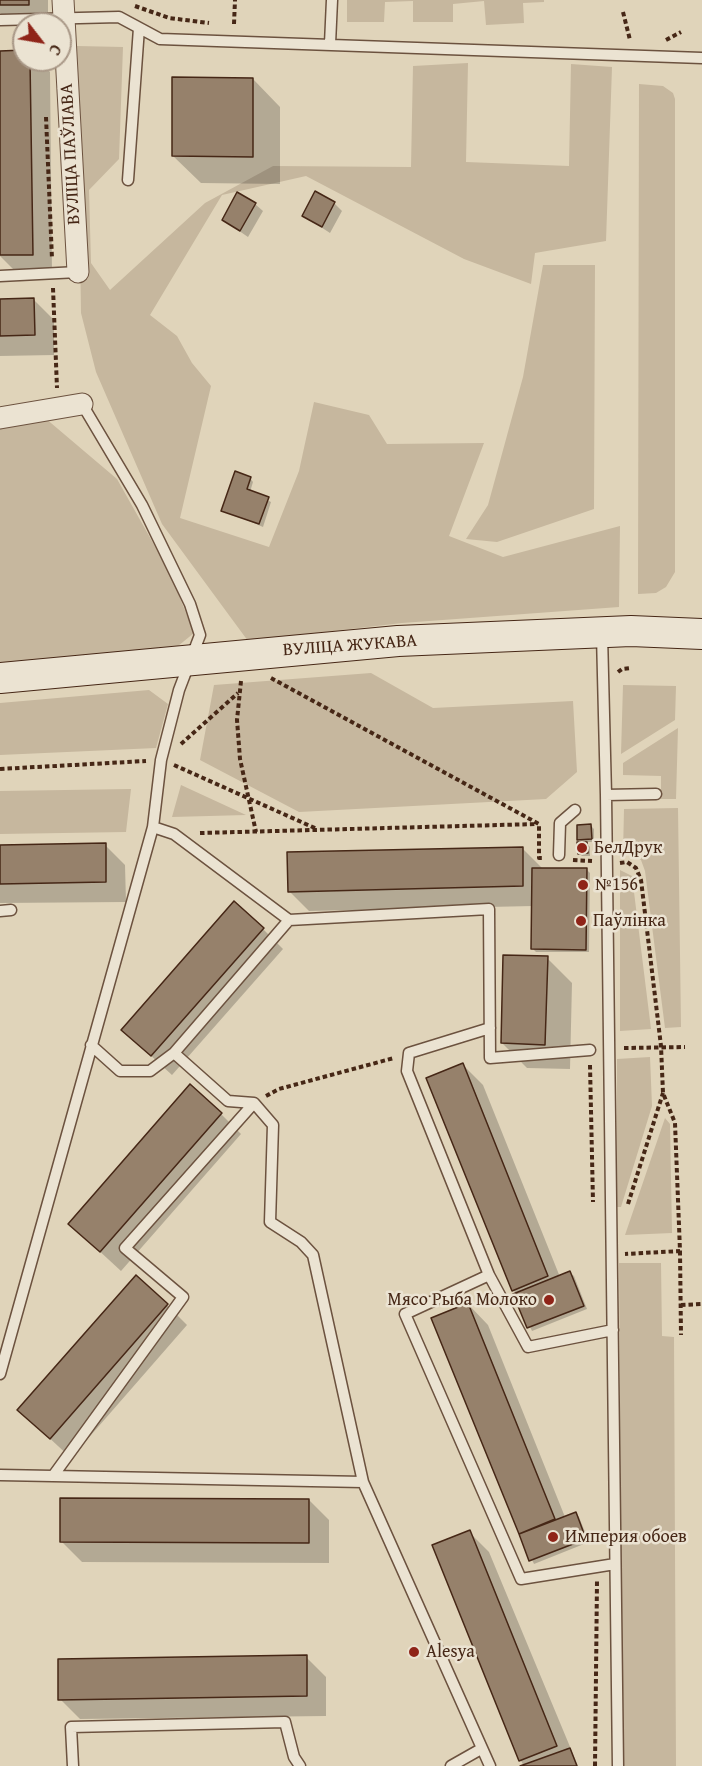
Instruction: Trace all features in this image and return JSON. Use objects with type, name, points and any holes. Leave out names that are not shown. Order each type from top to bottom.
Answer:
[{"type":"street","name":"ВУЛІЦА ПАЎЛАВА","points":[[63,9],[78,272]]},
{"type":"street","points":[[0,418],[82,404]]},
{"type":"street","name":"ВУЛІЦА ЖУКАВА","points":[[0,678],[398,641],[631,631],[702,634]]},
{"type":"lane","points":[[330,44],[332,0]]},
{"type":"lane","points":[[0,20],[63,9],[119,17],[160,39],[702,58]]},
{"type":"lane","points":[[128,180],[139,28]]},
{"type":"lane","points":[[0,276],[78,272]]},
{"type":"lane","points":[[0,1374],[3,1349],[153,827],[162,760],[179,690],[200,635],[190,604],[142,505],[82,404]]},
{"type":"lane","points":[[602,633],[618,1766]]},
{"type":"lane","points":[[606,795],[656,794]]},
{"type":"lane","points":[[557,858],[560,823],[575,810]]},
{"type":"lane","points":[[153,827],[174,834],[289,920],[489,909],[490,1058],[590,1050]]},
{"type":"lane","points":[[91,1045],[120,1071],[150,1071],[174,1053],[289,920]]},
{"type":"lane","points":[[489,1028],[409,1053],[407,1071],[489,1275],[528,1347],[613,1330]]},
{"type":"lane","points":[[174,1053],[228,1101],[254,1103],[273,1125],[270,1222],[301,1242],[313,1255],[363,1482],[490,1766]]},
{"type":"lane","points":[[53,1476],[183,1297],[125,1248],[254,1103]]},
{"type":"lane","points":[[489,1275],[405,1314],[414,1335],[521,1579],[615,1564]]},
{"type":"lane","points":[[0,1475],[363,1482]]},
{"type":"lane","points":[[73,1766],[71,1727],[285,1722],[294,1757],[300,1766]]},
{"type":"lane","points":[[451,1766],[481,1749]]},
{"type":"path","points":[[234,24],[235,0]]},
{"type":"path","points":[[623,12],[630,46]]},
{"type":"path","points":[[657,39],[671,38],[681,32]]},
{"type":"path","points":[[630,38],[639,39]]},
{"type":"path","points":[[45,390],[57,388],[46,108]]},
{"type":"path","points":[[244,670],[238,693],[240,759],[256,832]]},
{"type":"path","points":[[266,675],[539,824]]},
{"type":"path","points":[[162,760],[216,715],[238,693]]},
{"type":"path","points":[[174,834],[560,823]]},
{"type":"path","points":[[539,824],[539,858],[596,861]]},
{"type":"path","points":[[627,862],[636,868],[641,880],[661,1046],[663,1093],[675,1123],[681,1335]]},
{"type":"path","points":[[620,1048],[685,1047]]},
{"type":"path","points":[[254,1103],[279,1089],[409,1053]]},
{"type":"path","points":[[626,1212],[663,1093]]},
{"type":"path","points":[[612,1255],[680,1251]]},
{"type":"path","points":[[681,1305],[702,1304]]},
{"type":"shaded area","points":[[347,0],[544,0],[544,2],[523,3],[524,23],[486,25],[484,1],[453,4],[453,22],[413,22],[413,1],[385,2],[384,22],[347,22]]},
{"type":"shaded area","points":[[77,46],[123,47],[119,159],[89,190],[91,263],[110,290],[205,203],[273,166],[411,167],[413,66],[468,63],[466,162],[569,166],[571,64],[612,67],[606,241],[535,253],[531,284],[464,259],[306,176],[222,195],[150,315],[177,336],[192,363],[211,386],[180,518],[269,547],[299,471],[314,402],[369,415],[387,444],[484,443],[449,536],[503,557],[620,526],[619,607],[402,623],[248,641],[162,524],[96,372],[81,313]]},
{"type":"shaded area","points":[[639,84],[663,86],[673,93],[675,99],[675,572],[666,587],[656,593],[638,594]]},
{"type":"shaded area","points":[[543,265],[595,265],[594,509],[497,542],[466,539],[488,505],[523,377]]},
{"type":"shaded area","points":[[38,412],[117,479],[170,573],[194,633],[178,646],[0,667],[0,418]]},
{"type":"shaded area","points":[[371,673],[433,708],[573,701],[577,772],[546,799],[299,812],[200,760],[214,685]]},
{"type":"shaded area","points":[[623,685],[676,686],[675,720],[621,754]]},
{"type":"shaded area","points":[[149,690],[168,704],[156,748],[0,755],[0,703]]},
{"type":"shaded area","points":[[678,728],[676,799],[661,799],[661,776],[623,775],[623,763]]},
{"type":"shaded area","points":[[181,785],[246,815],[172,817]]},
{"type":"shaded area","points":[[131,789],[126,832],[0,834],[0,791]]},
{"type":"shaded area","points":[[678,808],[681,1027],[665,1028],[645,871],[641,860],[632,854],[623,854],[624,809]]},
{"type":"shaded area","points":[[620,870],[632,876],[651,1029],[620,1031]]},
{"type":"shaded area","points":[[650,1057],[652,1106],[621,1207],[617,1207],[617,1059]]},
{"type":"shaded area","points":[[665,1118],[670,1124],[672,1233],[625,1235]]},
{"type":"shaded area","points":[[619,1263],[661,1263],[662,1336],[674,1337],[676,1766],[622,1766]]},
{"type":"building","points":[[0,0],[29,0],[29,5],[0,5]]},
{"type":"building","points":[[12,50],[12,72],[30,72],[33,255],[0,255],[0,51]]},
{"type":"building","points":[[172,77],[253,78],[253,157],[172,156]]},
{"type":"building","points":[[315,191],[335,202],[322,227],[302,216]]},
{"type":"building","points":[[237,192],[256,203],[240,231],[222,220]]},
{"type":"building","points":[[34,298],[35,335],[0,336],[0,299]]},
{"type":"building","points":[[235,471],[251,477],[247,489],[269,497],[259,524],[221,511]]},
{"type":"building","points":[[591,824],[592,839],[577,840],[577,825]]},
{"type":"building","name":"БелДрук","points":[[577,842],[587,842],[588,853],[578,854]]},
{"type":"building","points":[[106,843],[106,882],[0,884],[0,845]]},
{"type":"building","points":[[523,847],[523,886],[288,892],[287,852]]},
{"type":"building","points":[[532,868],[587,868],[586,950],[531,949]]},
{"type":"building","points":[[234,901],[264,928],[151,1056],[121,1030]]},
{"type":"building","points":[[503,955],[548,956],[545,1045],[501,1043]]},
{"type":"building","points":[[463,1063],[548,1276],[512,1291],[426,1078]]},
{"type":"building","points":[[190,1084],[222,1113],[100,1252],[68,1224]]},
{"type":"building","name":"Мясо Рыба Молоко","points":[[570,1271],[584,1306],[527,1328],[513,1294]]},
{"type":"building","points":[[136,1275],[168,1304],[50,1439],[17,1410]]},
{"type":"building","points":[[468,1303],[555,1519],[519,1534],[431,1318]]},
{"type":"building","points":[[60,1498],[309,1499],[309,1543],[60,1542]]},
{"type":"building","name":"Империя обоев","points":[[576,1512],[586,1539],[529,1561],[519,1534]]},
{"type":"building","points":[[470,1530],[557,1746],[519,1761],[432,1545]]},
{"type":"building","points":[[307,1655],[307,1696],[58,1700],[58,1659]]},
{"type":"building","points":[[570,1748],[577,1766],[520,1766]]},
{"type":"place","name":"БелДрук","points":[[582,848]]},
{"type":"place","name":"№156","points":[[583,885]]},
{"type":"place","name":"Паўлінка","points":[[581,921]]},
{"type":"place","name":"Мясо Рыба Молоко","points":[[549,1300]]},
{"type":"place","name":"Империя обоев","points":[[553,1537]]},
{"type":"place","name":"Alesya","points":[[414,1652]]}]
